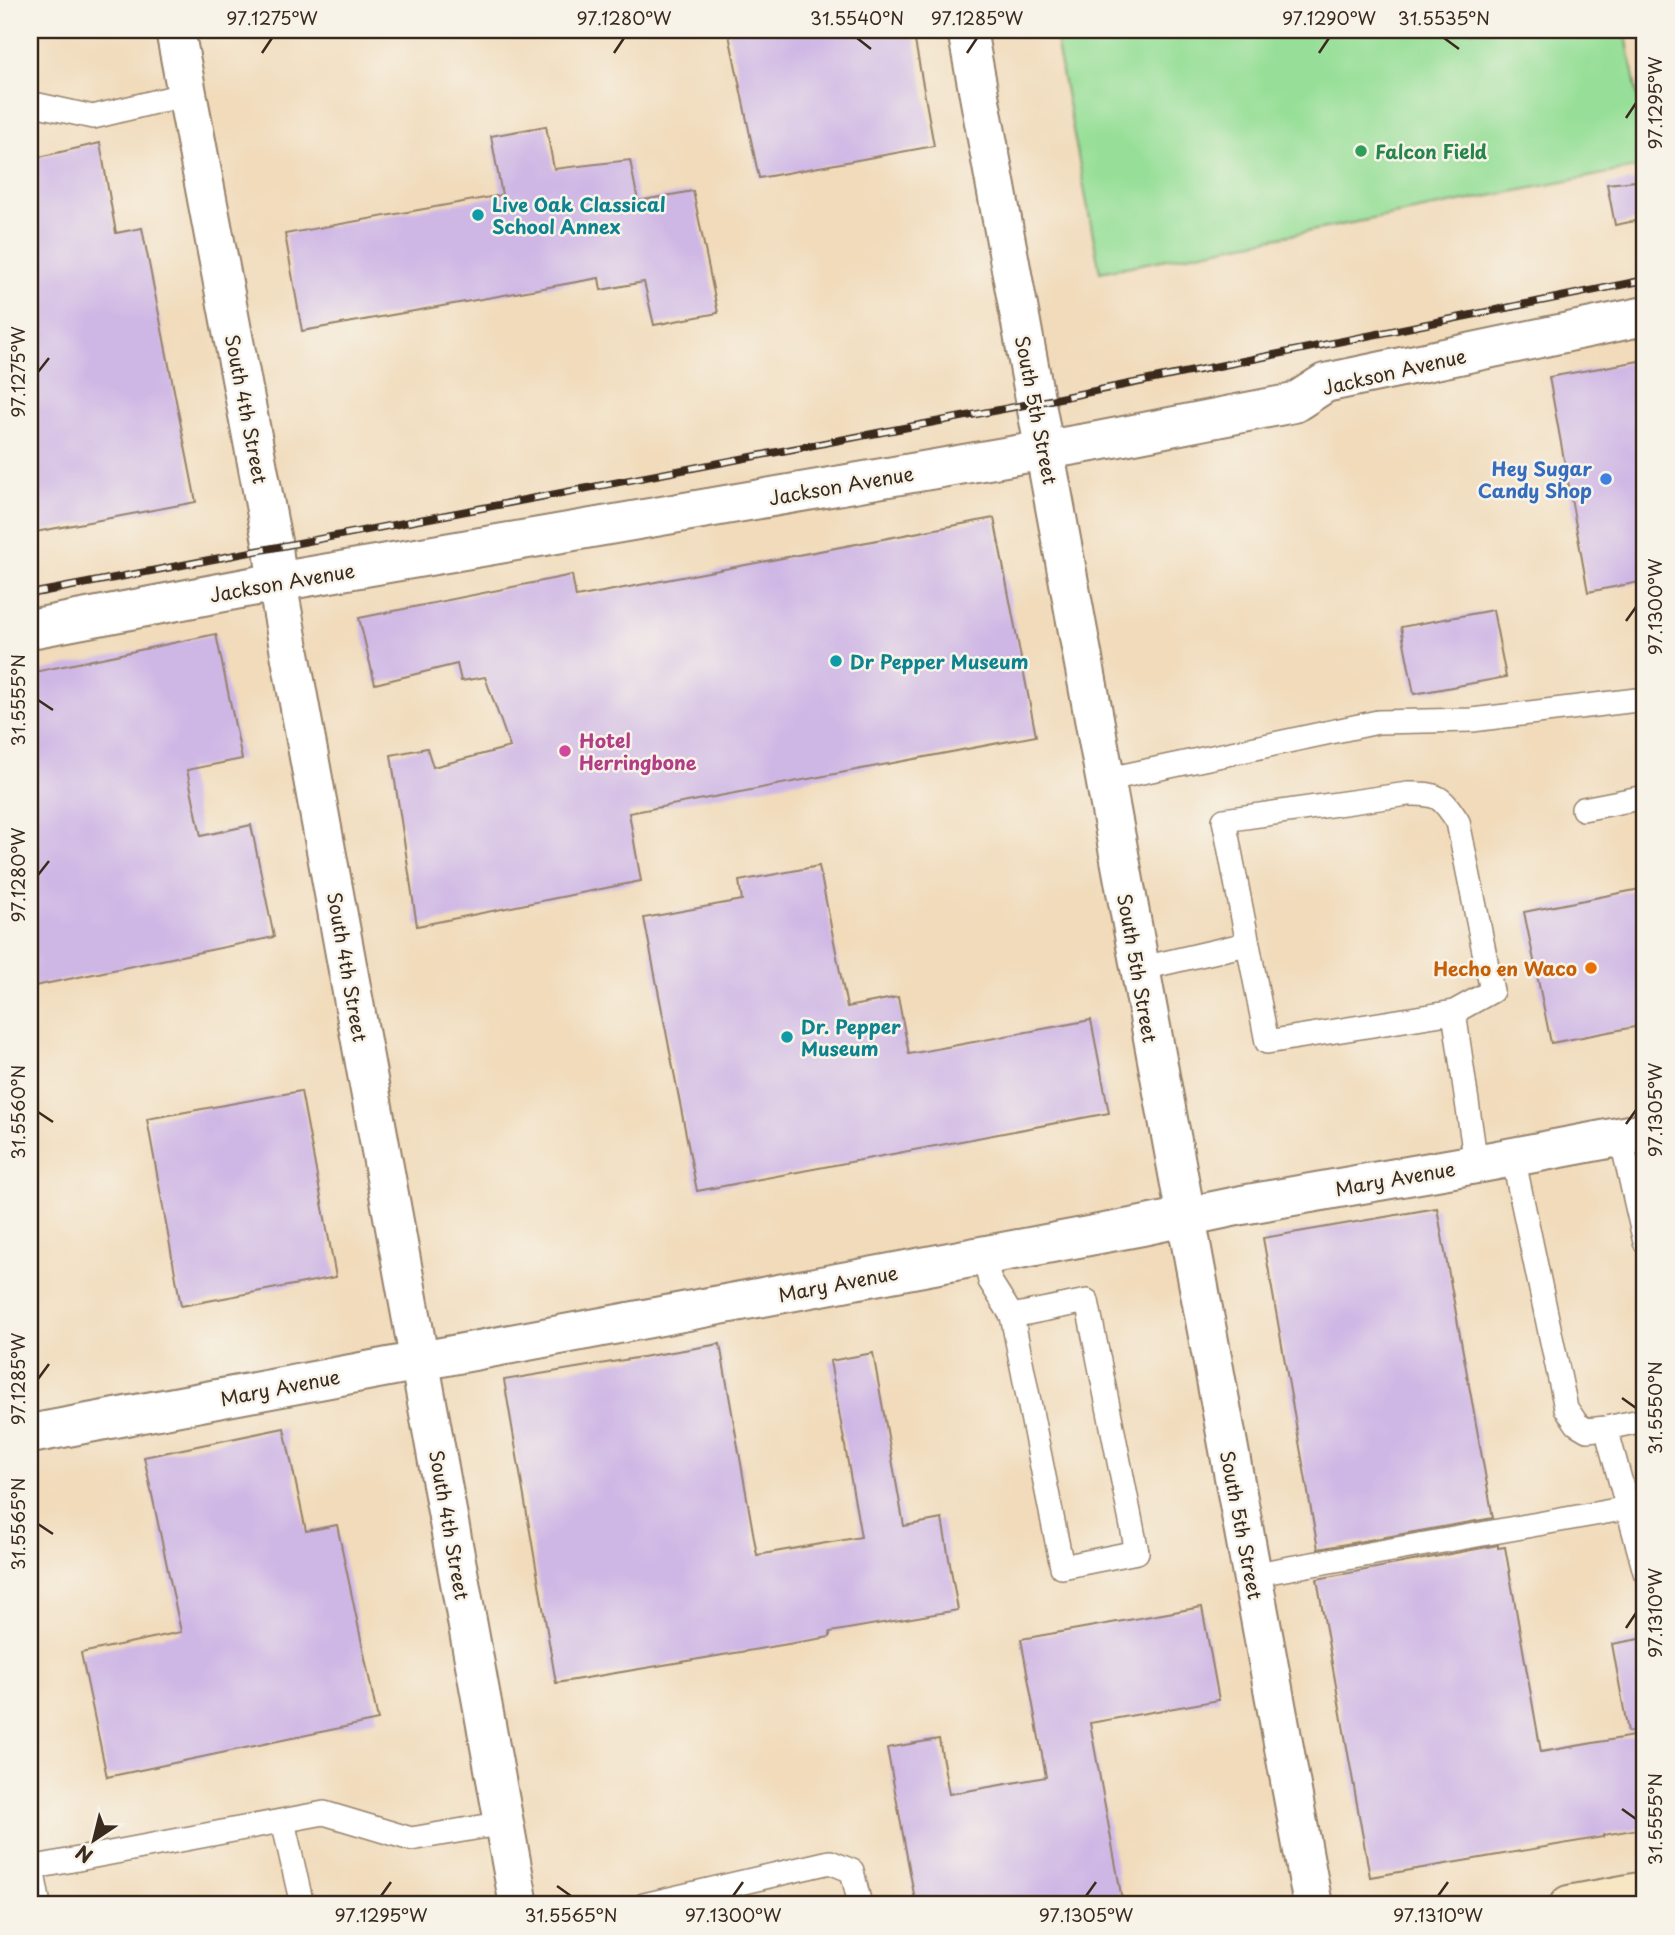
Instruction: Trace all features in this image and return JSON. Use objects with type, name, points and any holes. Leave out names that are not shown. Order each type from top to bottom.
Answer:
[{"type":"main road","points":[[1569,1905],[1645,1891]]},
{"type":"street","name":"South 4th Street","points":[[175,30],[271,534],[277,582],[519,1905]]},
{"type":"street","name":"South 5th Street","points":[[967,30],[1312,1905]]},
{"type":"street","name":"Jackson Avenue","points":[[30,629],[277,582],[1045,451],[1294,403],[1325,383],[1645,316]]},
{"type":"street","name":"Mary Avenue","points":[[30,1434],[984,1256],[1242,1205],[1633,1135]]},
{"type":"lane","points":[[30,105],[93,117],[187,94]]},
{"type":"lane","points":[[1104,780],[1378,722],[1472,720],[1645,699]]},
{"type":"lane","points":[[1430,793],[1447,804],[1458,822],[1492,991],[1454,1012],[1267,1042],[1247,944],[1224,820],[1430,793]]},
{"type":"lane","points":[[1583,809],[1645,797]]},
{"type":"lane","points":[[1139,969],[1247,944]]},
{"type":"lane","points":[[1454,1012],[1476,1164]]},
{"type":"lane","points":[[1633,1135],[1645,1242]]},
{"type":"lane","points":[[1513,1157],[1566,1408],[1577,1424],[1587,1430],[1645,1420]]},
{"type":"lane","points":[[984,1256],[990,1281],[1012,1316],[1062,1567],[1137,1552],[1087,1301],[1012,1316]]},
{"type":"lane","points":[[1606,1428],[1637,1507],[1645,1572]]},
{"type":"lane","points":[[1251,1575],[1637,1507]]},
{"type":"lane","points":[[39,1905],[31,1868],[324,1813],[411,1839],[504,1823]]},
{"type":"lane","points":[[283,1821],[302,1905]]},
{"type":"lane","points":[[644,1905],[830,1862],[852,1871],[860,1905]]},
{"type":"green space","name":"Falcon Field","points":[[1054,30],[1625,30],[1645,137],[1645,166],[1100,272]]},
{"type":"building","points":[[728,30],[913,30],[934,146],[759,178]]},
{"type":"building","name":"Live Oak Classical School Annex","points":[[546,126],[554,169],[630,160],[638,201],[693,191],[718,313],[654,325],[644,282],[601,290],[599,278],[302,331],[285,234],[502,195],[491,136]]},
{"type":"building","points":[[100,143],[116,233],[142,228],[196,502],[30,533],[30,159]]},
{"type":"building","points":[[1645,180],[1645,219],[1615,225],[1607,184]]},
{"type":"building","name":"Hey Sugar Candy Shop","points":[[1645,360],[1645,581],[1588,592],[1549,377]]},
{"type":"building","points":[[994,518],[1036,736],[629,813],[641,881],[417,926],[391,755],[427,748],[433,767],[510,747],[485,677],[461,681],[457,664],[375,684],[359,618],[572,575],[576,597]]},
{"type":"building","points":[[1493,610],[1506,677],[1414,694],[1401,627]]},
{"type":"building","points":[[216,634],[242,759],[187,770],[201,836],[251,825],[274,937],[30,987],[30,673]]},
{"type":"building","name":"Dr. Pepper Museum","points":[[819,866],[847,1007],[898,997],[909,1054],[1091,1020],[1109,1113],[697,1191],[644,918],[742,900],[739,881]]},
{"type":"building","name":"Hecho en Waco","points":[[1645,888],[1645,1025],[1551,1043],[1524,912]]},
{"type":"building","points":[[301,1091],[336,1277],[181,1306],[147,1119]]},
{"type":"building","points":[[1437,1208],[1493,1518],[1318,1549],[1263,1238]]},
{"type":"building","points":[[720,1344],[757,1555],[861,1537],[830,1361],[873,1353],[904,1526],[942,1519],[958,1610],[830,1632],[830,1637],[556,1683],[504,1380]]},
{"type":"building","points":[[284,1428],[306,1531],[337,1525],[378,1720],[107,1777],[81,1653],[181,1632],[144,1457]]},
{"type":"building","points":[[1498,1545],[1498,1548],[1505,1547],[1541,1752],[1645,1734],[1645,1828],[1370,1877],[1317,1579]]},
{"type":"building","points":[[1202,1607],[1219,1700],[1090,1723],[1123,1905],[916,1905],[887,1748],[939,1739],[949,1794],[1046,1777],[1021,1639]]},
{"type":"building","points":[[1645,1638],[1645,1731],[1628,1732],[1612,1644]]},
{"type":"railway","points":[[30,594],[1035,403],[1645,280]]},
{"type":"place","name":"Falcon Field","points":[[1361,151]]},
{"type":"place","name":"Live Oak Classical School Annex","points":[[478,215]]},
{"type":"place","name":"Hey Sugar Candy Shop","points":[[1606,479]]},
{"type":"place","name":"Dr Pepper Museum","points":[[836,661]]},
{"type":"place","name":"Hotel Herringbone","points":[[565,751]]},
{"type":"place","name":"Hecho en Waco","points":[[1591,968]]},
{"type":"place","name":"Dr. Pepper Museum","points":[[787,1037]]}]
